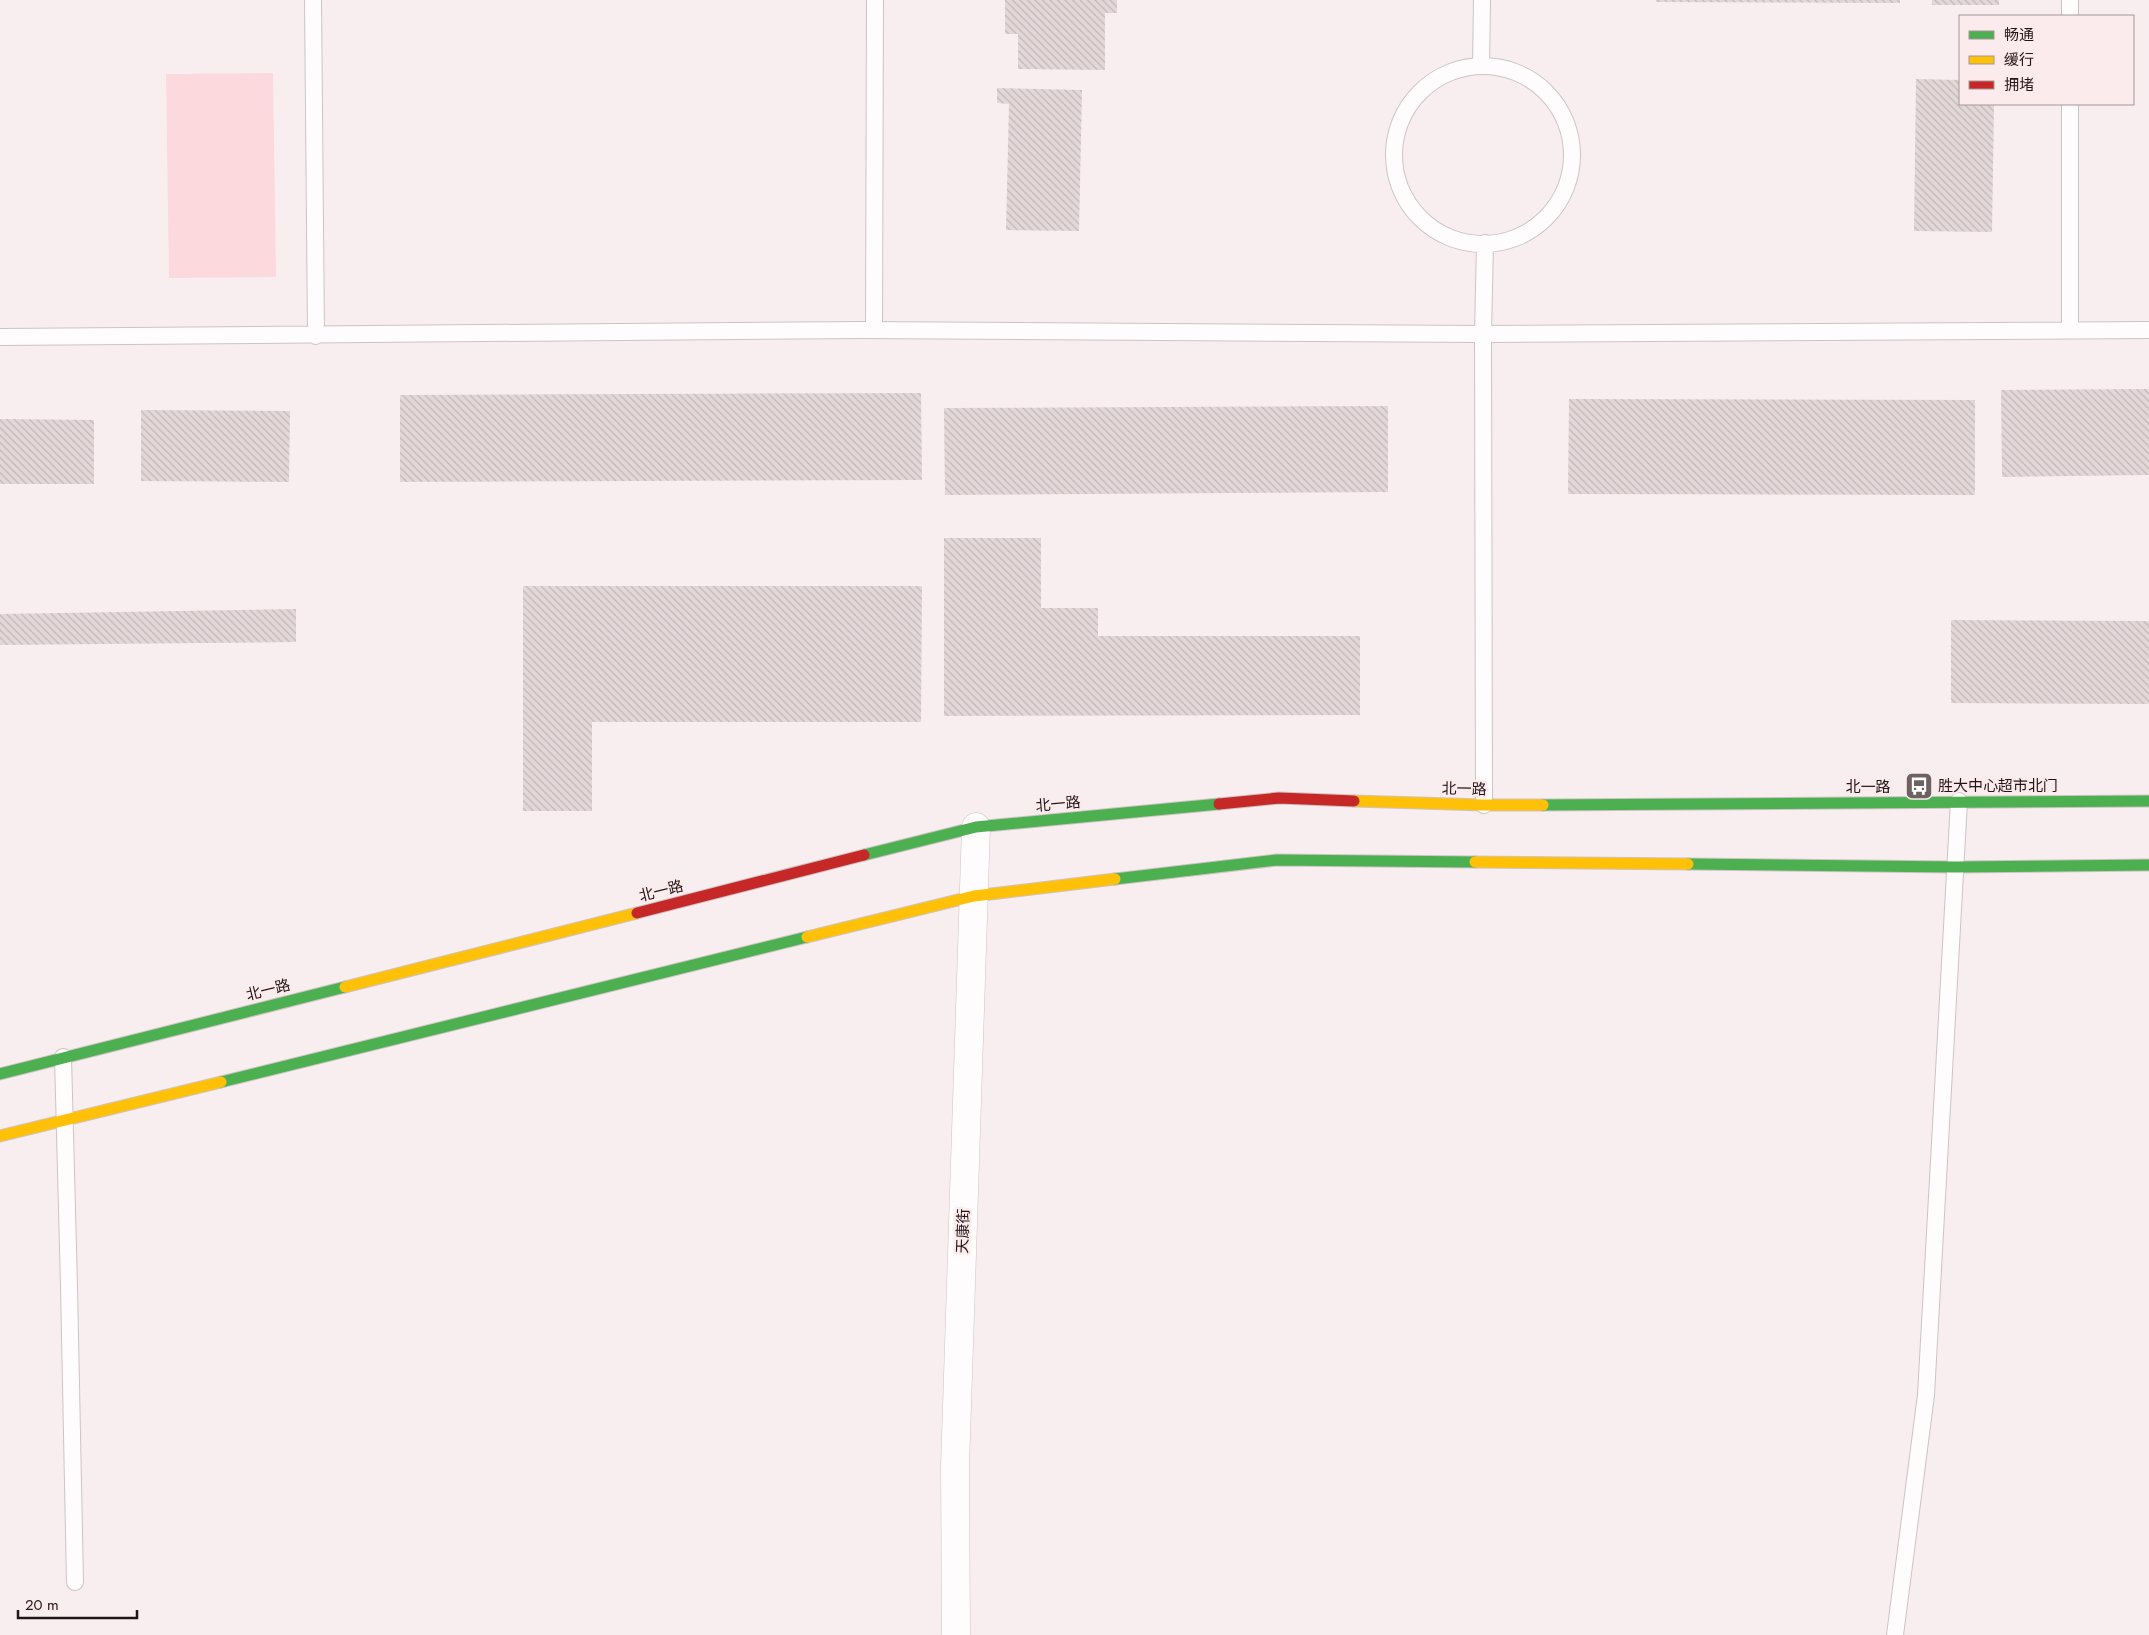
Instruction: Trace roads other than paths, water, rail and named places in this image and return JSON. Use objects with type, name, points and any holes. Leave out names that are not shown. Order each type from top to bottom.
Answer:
[{"type":"main road","name":"北一路","points":[[0,1074],[976,827],[1278,798],[1484,805],[2149,801]]},
{"type":"main road","points":[[0,1136],[974,896],[1278,860],[1955,867],[2149,865]]},
{"type":"street","name":"天康街","points":[[956,1635],[955,1467],[976,827]]},
{"type":"lane","points":[[313,0],[316,336]]},
{"type":"lane","points":[[874,330],[875,0]]},
{"type":"lane","points":[[1481,66],[1482,0]]},
{"type":"lane","points":[[2070,0],[2070,15]]},
{"type":"lane","points":[[1481,66],[1510,70],[1537,84],[1558,106],[1570,134],[1572,164],[1564,193],[1548,217],[1524,235],[1497,243],[1467,243],[1440,234],[1417,216],[1401,192],[1393,164],[1395,136],[1406,108],[1425,87],[1451,72],[1481,66]]},
{"type":"lane","points":[[2070,105],[2070,330]]},
{"type":"lane","points":[[1484,805],[1483,334],[1485,243]]},
{"type":"lane","points":[[0,337],[316,336],[874,330],[1483,334],[2149,330]]},
{"type":"lane","points":[[1895,1635],[1926,1395],[1959,801]]},
{"type":"lane","points":[[63,1057],[75,1582]]},
{"type":"place","name":"胜大中心超市北门","points":[[1919,786]]}]
